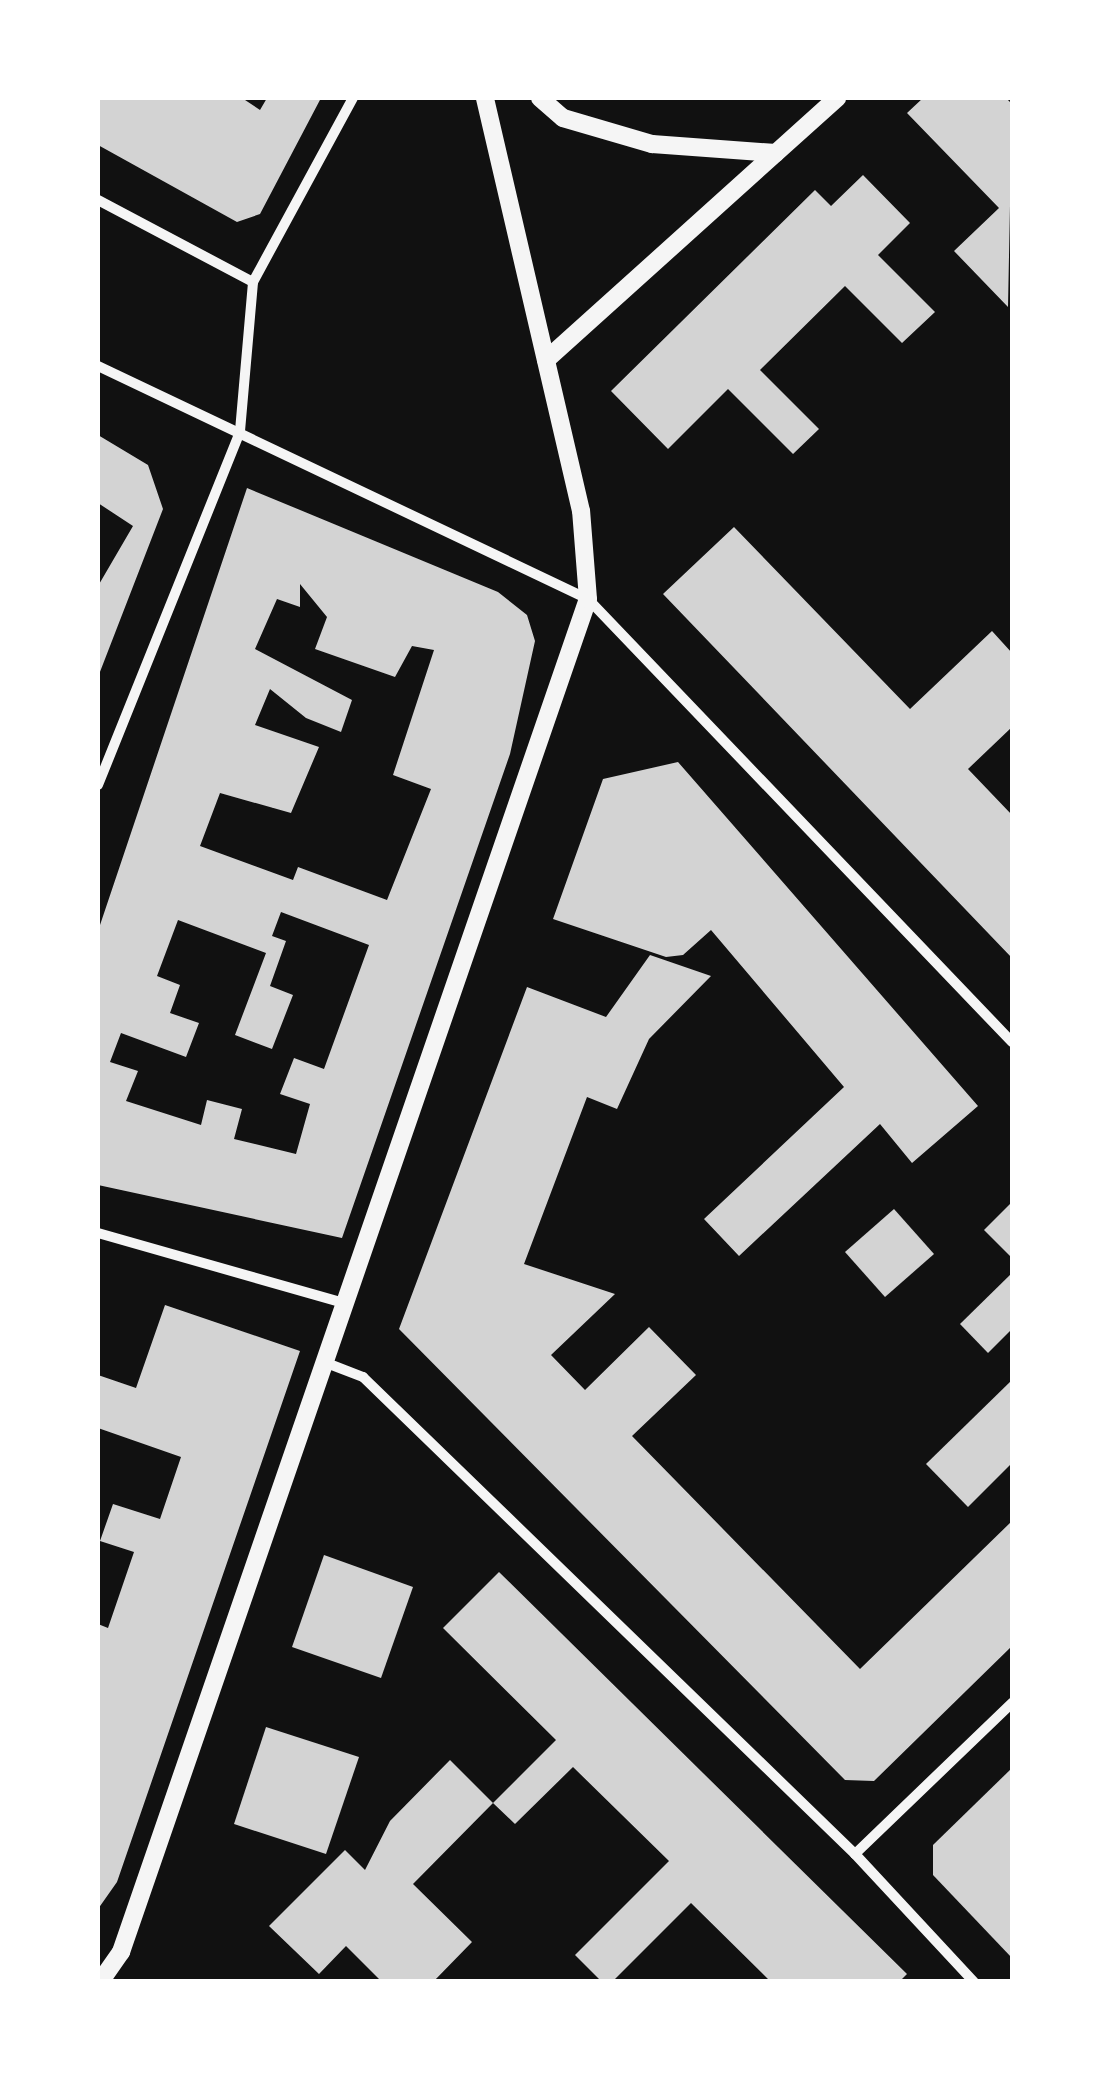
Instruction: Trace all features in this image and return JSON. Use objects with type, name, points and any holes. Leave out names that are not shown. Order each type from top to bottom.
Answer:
[{"type":"street","points":[[98,785],[240,431],[253,282],[353,98]]},
{"type":"street","points":[[100,1982],[121,1952],[588,599],[581,512],[486,98]]},
{"type":"street","points":[[540,98],[564,118],[652,144],[776,153]]},
{"type":"street","points":[[546,360],[837,98]]},
{"type":"street","points":[[98,200],[253,282]]},
{"type":"street","points":[[98,366],[588,599],[1012,1042]]},
{"type":"street","points":[[98,1233],[344,1303]]},
{"type":"street","points":[[324,1362],[364,1378],[854,1854],[974,1982]]},
{"type":"street","points":[[854,1854],[1012,1703]]},
{"type":"building","points":[[98,98],[242,98],[260,110],[267,98],[321,98],[260,214],[237,222],[98,145]]},
{"type":"building","points":[[923,98],[1006,98],[1012,104],[1008,307],[954,251],[999,208],[907,113]]},
{"type":"building","points":[[863,175],[910,223],[878,255],[935,312],[902,343],[845,286],[760,370],[819,429],[793,454],[728,389],[668,449],[611,391],[815,190],[831,206]]},
{"type":"building","points":[[98,435],[148,465],[163,509],[98,677],[98,586],[133,526],[98,503]]},
{"type":"building","points":[[247,488],[498,592],[527,615],[535,641],[510,754],[342,1238],[98,1185],[98,931]],"holes":[[[300,584],[327,617],[315,649],[395,677],[412,646],[434,650],[393,775],[431,789],[387,900],[298,867],[293,880],[200,846],[220,793],[291,813],[319,747],[255,725],[270,689],[306,718],[341,732],[352,700],[255,649],[277,599],[300,607]],[[281,912],[369,945],[324,1069],[294,1058],[280,1094],[310,1104],[296,1154],[234,1139],[242,1109],[207,1100],[201,1125],[126,1101],[138,1071],[110,1062],[121,1033],[186,1057],[199,1023],[170,1013],[180,985],[157,976],[178,920],[266,953],[235,1035],[272,1049],[293,995],[270,986],[286,941],[272,936]]]},
{"type":"building","points":[[734,527],[910,709],[992,631],[1012,653],[1012,727],[968,769],[1012,815],[1012,958],[663,594]]},
{"type":"building","points":[[678,762],[978,1106],[912,1163],[880,1124],[739,1256],[704,1219],[844,1087],[711,930],[683,955],[666,957],[553,919],[603,779]]},
{"type":"building","points":[[650,955],[711,976],[649,1039],[617,1109],[587,1097],[524,1264],[615,1294],[551,1355],[585,1390],[649,1327],[696,1375],[632,1436],[860,1669],[1012,1521],[1012,1646],[874,1781],[845,1780],[399,1329],[527,987],[606,1017]]},
{"type":"building","points":[[1012,1202],[1012,1258],[984,1230]]},
{"type":"building","points":[[894,1209],[934,1254],[885,1297],[845,1252]]},
{"type":"building","points":[[1012,1273],[1012,1329],[988,1353],[960,1324]]},
{"type":"building","points":[[165,1305],[300,1351],[117,1882],[98,1909],[98,1624],[108,1628],[134,1552],[100,1541],[113,1504],[160,1519],[181,1457],[98,1428],[98,1375],[136,1388]]},
{"type":"building","points":[[1012,1380],[1012,1463],[968,1507],[926,1464]]},
{"type":"building","points":[[324,1555],[413,1587],[381,1678],[292,1647]]},
{"type":"building","points":[[499,1572],[907,1974],[899,1982],[771,1982],[691,1903],[612,1982],[602,1982],[575,1955],[669,1861],[573,1767],[515,1824],[493,1803],[556,1740],[443,1628]]},
{"type":"building","points":[[266,1727],[359,1757],[326,1854],[234,1824]]},
{"type":"building","points":[[450,1760],[493,1803],[413,1884],[472,1942],[433,1982],[382,1982],[346,1946],[319,1974],[269,1926],[345,1850],[365,1870],[390,1821]]},
{"type":"building","points":[[1012,1768],[1012,1958],[933,1875],[933,1845]]}]
